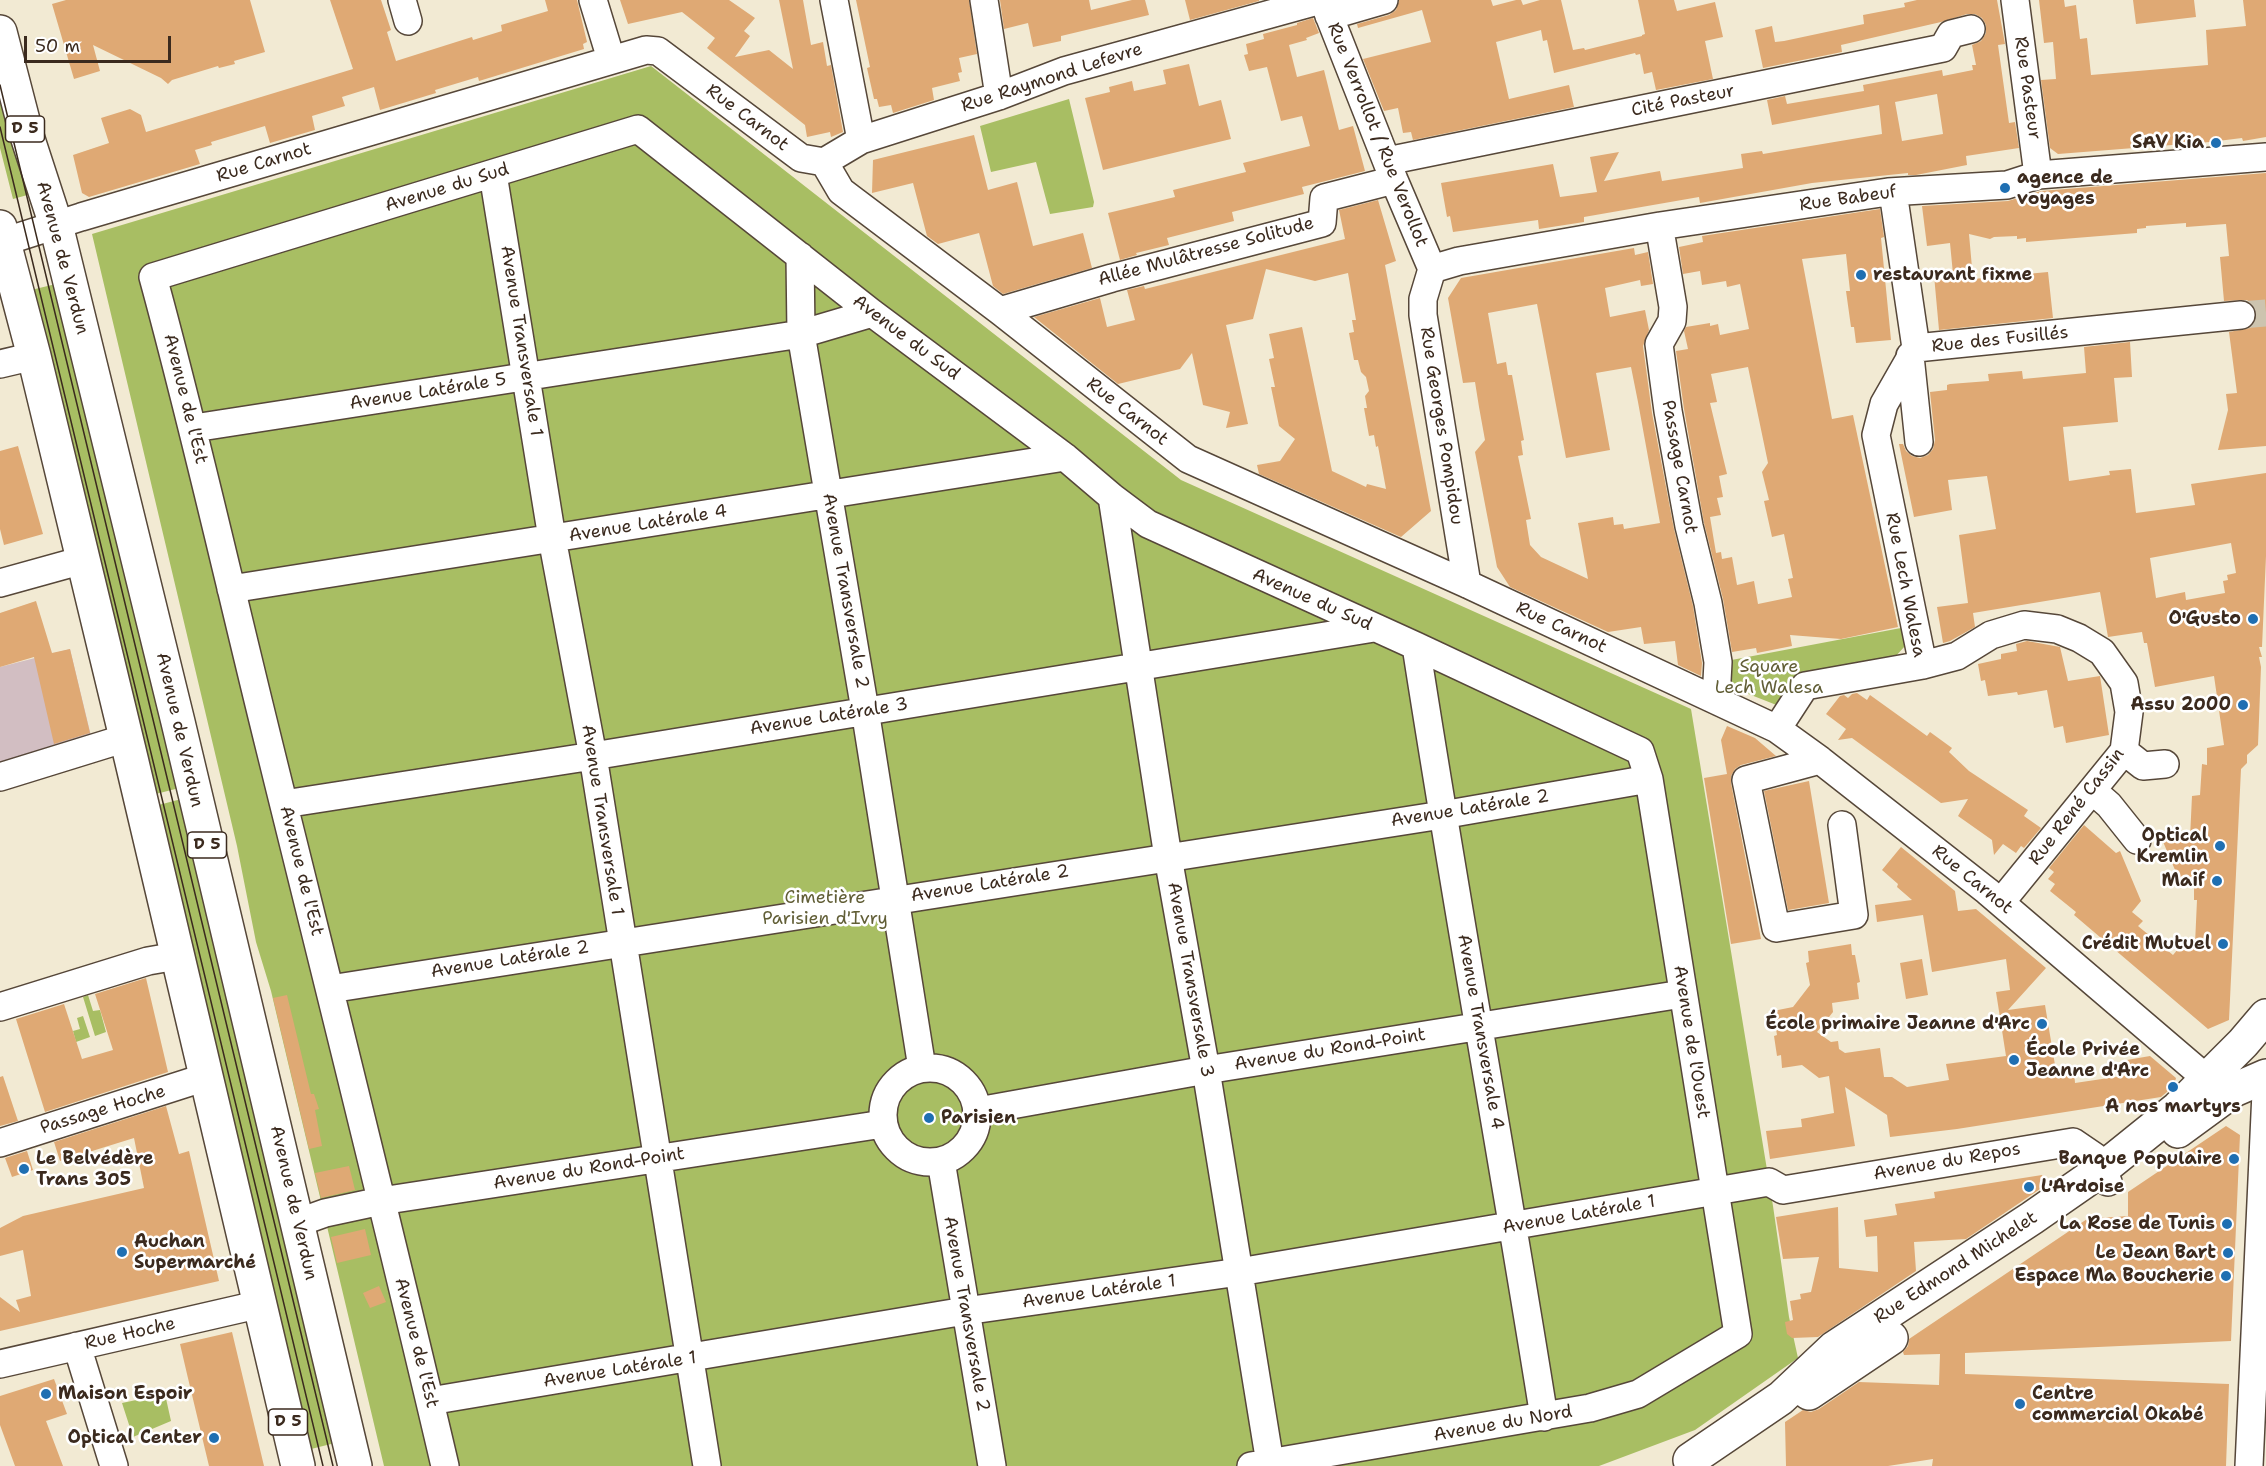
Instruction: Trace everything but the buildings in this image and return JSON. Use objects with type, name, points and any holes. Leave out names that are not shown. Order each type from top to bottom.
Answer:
[{"type":"main road","name":"Avenue de Verdun","points":[[0,32],[27,136],[56,225],[178,722],[355,1466]]},
{"type":"main road","name":"D 5","points":[[1,237],[34,356],[298,1466]]},
{"type":"main road","name":"Rue Edmond Michelet","points":[[1682,1463],[1721,1452],[2027,1246],[2043,1227],[2220,1084],[2243,1043],[2266,1016]]},
{"type":"main road","name":"Rue Edmond Michelet","points":[[2220,1084],[2266,1076]]},
{"type":"street","points":[[593,0],[611,59]]},
{"type":"street","points":[[834,0],[861,140]]},
{"type":"street","points":[[984,0],[999,96]]},
{"type":"street","name":"Rue Raymond Lefevre","points":[[824,162],[861,140],[999,96],[1064,71],[1324,5],[1384,0]]},
{"type":"street","name":"Rue Pasteur","points":[[2015,0],[2038,176]]},
{"type":"street","name":"Rue Verrollot / Rue Verollot","points":[[1324,5],[1432,269]]},
{"type":"street","name":"Cité Pasteur","points":[[1390,170],[1943,48],[1951,33],[1971,29]]},
{"type":"street","name":"Rue Carnot","points":[[1,237],[56,225],[611,59],[645,50],[658,51],[801,158],[824,162],[841,191],[1000,311],[1188,459],[1467,584],[1776,729],[1820,760],[2001,902],[2220,1084]]},
{"type":"street","name":"Avenue du Sud","points":[[153,278],[638,129],[872,313],[1065,457],[1148,524],[1640,751]]},
{"type":"street","name":"Rue Babeuf","points":[[1432,269],[1459,261],[1648,228],[1893,192],[2007,185],[2038,176],[2266,157]]},
{"type":"street","name":"Allée Mulâtresse Solitude","points":[[1000,311],[1112,278],[1322,223],[1324,198],[1390,170]]},
{"type":"street","name":"Avenue Transversale 1","points":[[493,174],[552,538],[593,756],[621,943],[707,1466]]},
{"type":"street","name":"Rue des Fusillés","points":[[1893,192],[1913,352],[2241,315]]},
{"type":"street","name":"Passage Carnot","points":[[1661,236],[1673,307],[1672,321],[1659,344],[1668,411],[1689,526],[1708,603],[1718,662],[1716,700]]},
{"type":"street","name":"Avenue Transversale 2","points":[[800,256],[801,334],[865,710],[922,1068]]},
{"type":"street","name":"Rue Georges Pompidou","points":[[1432,269],[1423,299],[1423,315],[1467,584]]},
{"type":"street","name":"Avenue de l'Est","points":[[153,278],[194,428],[231,589],[445,1466]]},
{"type":"street","name":"Avenue Latérale 5","points":[[194,428],[801,334],[872,313]]},
{"type":"street","points":[[1913,352],[1919,442]]},
{"type":"street","name":"Rue Lech Walesa","points":[[1776,729],[1805,686],[1923,665],[1876,435],[1884,404],[1913,352]]},
{"type":"street","points":[[0,364],[34,356]]},
{"type":"street","name":"Avenue Latérale 4","points":[[231,589],[1065,457]]},
{"type":"street","name":"Avenue Transversale 3","points":[[1112,497],[1168,857],[1239,1272],[1260,1465]]},
{"type":"street","points":[[0,583],[83,560]]},
{"type":"street","name":"Rue René Cassin","points":[[1923,665],[1957,656],[1991,634],[2024,625],[2057,629],[2079,638],[2102,652],[2124,683],[2129,712],[2124,751],[2001,902]]},
{"type":"street","name":"Avenue Latérale 3","points":[[284,804],[593,756],[1374,628]]},
{"type":"street","name":"Avenue Transversale 4","points":[[1416,646],[1442,815],[1514,1226],[1544,1417]]},
{"type":"street","points":[[0,777],[126,738]]},
{"type":"street","name":"Avenue de l'Ouest","points":[[1640,751],[1649,779],[1738,1334]]},
{"type":"street","points":[[2124,751],[2143,766],[2164,764]]},
{"type":"street","points":[[1820,760],[1746,780],[1776,928],[1854,915],[1842,825]]},
{"type":"street","name":"Avenue Latérale 2","points":[[330,989],[1442,815],[1649,779]]},
{"type":"street","points":[[2093,791],[2109,805],[2137,840]]},
{"type":"street","points":[[0,1007],[148,962],[177,956]]},
{"type":"street","name":"Avenue du Rond-Point","points":[[978,1110],[1206,1070],[1682,994]]},
{"type":"street","points":[[922,1068],[937,1068],[952,1073],[965,1082],[978,1110],[977,1124],[972,1137],[964,1148],[941,1161],[926,1162],[910,1159],[888,1138],[883,1124],[882,1109],[891,1088],[907,1072],[922,1068]]},
{"type":"street","name":"Passage Hoche","points":[[0,1143],[206,1077]]},
{"type":"street","points":[[2249,1466],[2266,1092]]},
{"type":"street","name":"Avenue du Rond-Point","points":[[297,1223],[324,1213],[381,1201],[883,1124]]},
{"type":"street","name":"Avenue du Repos","points":[[1769,1182],[1783,1190],[2073,1142],[2095,1157],[2104,1176]]},
{"type":"street","name":"Avenue Transversale 2","points":[[941,1161],[992,1466]]},
{"type":"street","name":"Avenue Latérale 1","points":[[430,1401],[965,1311],[1239,1272],[1769,1182]]},
{"type":"street","name":"Rue Hoche","points":[[0,1364],[261,1304]]},
{"type":"street","name":"Avenue du Nord","points":[[1260,1465],[1590,1408],[1638,1394],[1738,1334]]},
{"type":"street","points":[[77,1346],[113,1466]]},
{"type":"shaded area","points":[[70,649],[92,740],[0,786],[0,667]]},
{"type":"green space","name":"Cimetière Parisien d'Ivry","points":[[651,66],[1181,480],[1691,709],[1773,1206],[1789,1317],[1798,1358],[1695,1430],[1599,1466],[384,1466],[271,991],[256,942],[237,846],[92,234]]},
{"type":"green space","points":[[0,68],[31,194],[13,199],[0,148]]},
{"type":"green space","points":[[1069,99],[1094,202],[1093,207],[1050,214],[1036,162],[991,172],[980,126]]},
{"type":"green space","points":[[60,283],[187,786],[148,796],[27,291]]},
{"type":"green space","name":"Square Lech Walesa","points":[[1901,628],[1905,646],[1895,657],[1779,706],[1718,682],[1721,662]]},
{"type":"green space","points":[[189,797],[343,1441],[303,1451],[151,807]]},
{"type":"green space","points":[[88,995],[93,1011],[100,1010],[106,1032],[95,1036],[83,997]]},
{"type":"green space","points":[[83,1016],[90,1037],[76,1042],[73,1031],[80,1029],[77,1018]]},
{"type":"green space","points":[[165,1394],[171,1421],[133,1437],[122,1403]]},
{"type":"tunnel","points":[[2241,315],[2266,313]]},
{"type":"tram line","points":[[0,85],[333,1466]]},
{"type":"tram line","points":[[0,127],[323,1466]]},
{"type":"place","name":"SAV Kia","points":[[2216,143]]},
{"type":"place","name":"agence de voyages","points":[[2005,188]]},
{"type":"place","name":"restaurant fixme","points":[[1861,275]]},
{"type":"place","name":"O'Gusto","points":[[2253,619]]},
{"type":"place","name":"Assu 2000","points":[[2243,705]]},
{"type":"place","name":"Optical Kremlin","points":[[2220,846]]},
{"type":"place","name":"Maif","points":[[2217,881]]},
{"type":"place","name":"Crédit Mutuel","points":[[2223,944]]},
{"type":"place","name":"École primaire Jeanne d'Arc","points":[[2042,1024]]},
{"type":"place","name":"École Privée Jeanne d'Arc","points":[[2014,1060]]},
{"type":"place","name":"A nos martyrs","points":[[2173,1087]]},
{"type":"place","name":"Parisien","points":[[929,1118]]},
{"type":"place","name":"Banque Populaire","points":[[2234,1159]]},
{"type":"place","name":"Le Belvédère Trans 305","points":[[24,1169]]},
{"type":"place","name":"L'Ardoise","points":[[2029,1187]]},
{"type":"place","name":"La Rose de Tunis","points":[[2227,1224]]},
{"type":"place","name":"Auchan Supermarché","points":[[122,1252]]},
{"type":"place","name":"Le Jean Bart","points":[[2228,1253]]},
{"type":"place","name":"Espace Ma Boucherie","points":[[2226,1276]]},
{"type":"place","name":"Maison Espoir","points":[[46,1394]]},
{"type":"place","name":"Centre commercial Okabé","points":[[2020,1404]]},
{"type":"place","name":"Optical Center","points":[[214,1438]]}]
